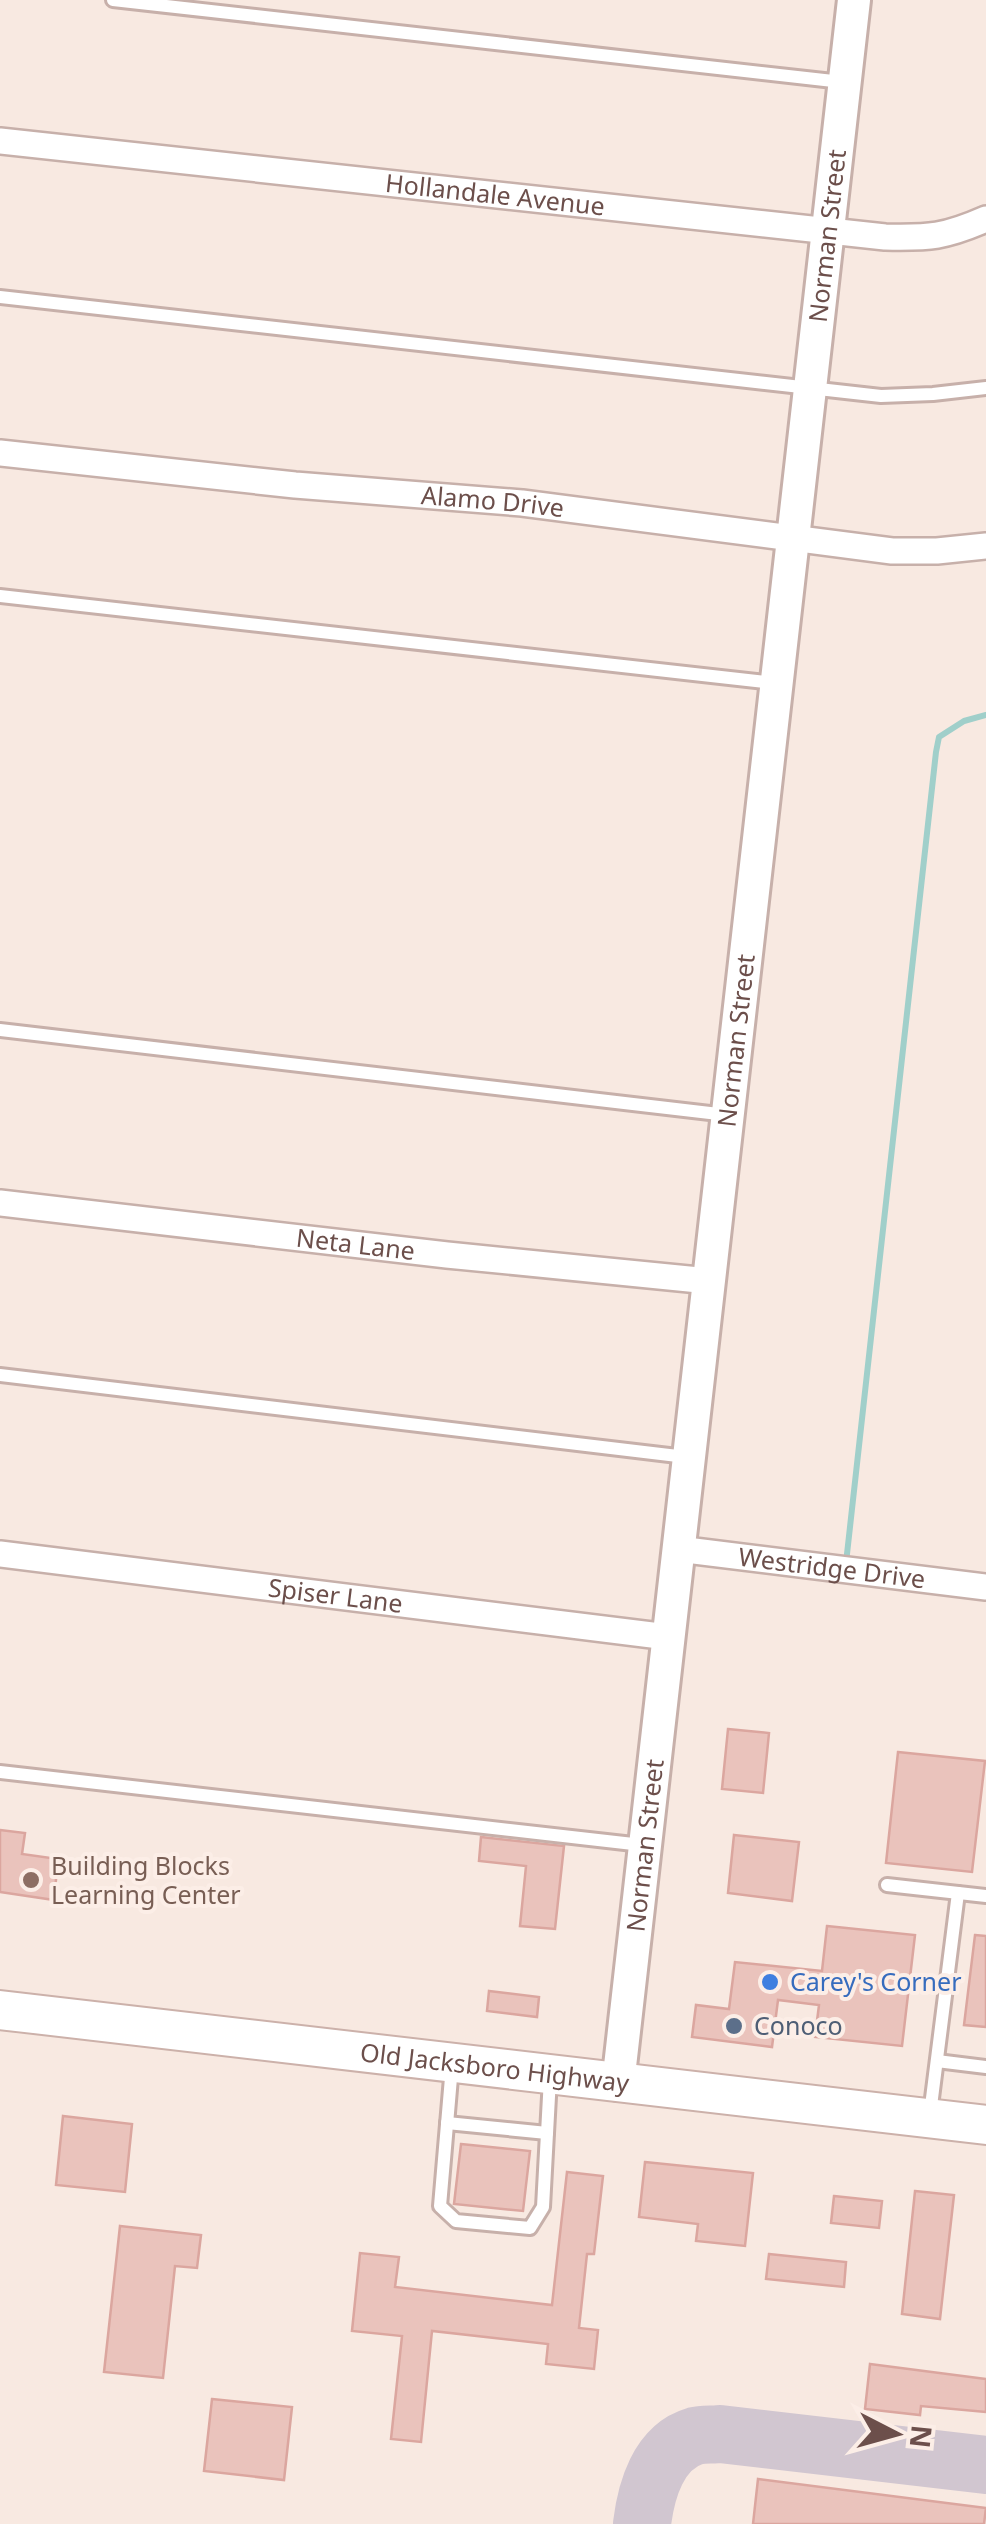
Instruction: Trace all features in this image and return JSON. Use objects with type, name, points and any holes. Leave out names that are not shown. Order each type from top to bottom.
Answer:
[{"type":"main road","name":"Old Jacksboro Highway","points":[[0,2010],[986,2126]]},
{"type":"street","name":"Norman Street","points":[[618,2084],[854,0]]},
{"type":"street","name":"Hollandale Avenue","points":[[0,141],[886,237],[928,238],[986,220]]},
{"type":"street","name":"Alamo Drive","points":[[0,454],[522,503],[836,545],[936,551],[986,546]]},
{"type":"street","name":"Neta Lane","points":[[0,1203],[708,1281]]},
{"type":"street","name":"Westridge Drive","points":[[678,1550],[986,1587]]},
{"type":"street","name":"Spiser Lane","points":[[0,1554],[668,1637]]},
{"type":"lane","points":[[113,0],[844,82]]},
{"type":"lane","points":[[0,296],[882,396],[986,388]]},
{"type":"lane","points":[[0,596],[776,683]]},
{"type":"lane","points":[[0,1030],[728,1115]]},
{"type":"lane","points":[[0,1374],[689,1457]]},
{"type":"lane","points":[[0,1772],[645,1845]]},
{"type":"lane","points":[[887,1885],[986,1896]]},
{"type":"lane","points":[[929,2119],[958,1893]]},
{"type":"lane","points":[[937,2062],[986,2067]]},
{"type":"lane","points":[[452,2064],[440,2206],[456,2221],[530,2228],[543,2207],[550,2076]]},
{"type":"lane","points":[[447,2122],[546,2133]]},
{"type":"building","points":[[728,1729],[769,1733],[763,1793],[722,1789]]},
{"type":"building","points":[[898,1752],[985,1761],[972,1872],[886,1863]]},
{"type":"building","points":[[0,1830],[25,1833],[22,1854],[58,1859],[54,1900],[0,1892]]},
{"type":"building","points":[[734,1835],[799,1842],[792,1901],[728,1893]]},
{"type":"building","points":[[481,1837],[564,1846],[555,1929],[520,1926],[526,1866],[479,1861]]},
{"type":"building","points":[[827,1926],[915,1935],[902,2046],[815,2037],[819,2005],[778,2000],[772,2047],[692,2037],[696,2005],[729,2009],[735,1962],[822,1971]]},
{"type":"building","points":[[975,1935],[986,1936],[986,2027],[964,2025]]},
{"type":"building","points":[[489,1991],[539,1997],[537,2017],[487,2011]]},
{"type":"building","points":[[63,2116],[132,2124],[125,2192],[56,2185]]},
{"type":"building","points":[[461,2144],[530,2151],[523,2211],[454,2204]]},
{"type":"building","points":[[645,2162],[753,2173],[745,2246],[696,2241],[698,2224],[639,2217]]},
{"type":"building","points":[[567,2172],[603,2176],[594,2254],[587,2254],[579,2328],[598,2330],[594,2369],[546,2364],[548,2344],[432,2331],[421,2442],[391,2439],[402,2336],[352,2331],[360,2253],[399,2257],[395,2287],[552,2305]]},
{"type":"building","points":[[915,2191],[954,2195],[940,2319],[902,2314]]},
{"type":"building","points":[[834,2196],[882,2201],[879,2228],[831,2223]]},
{"type":"building","points":[[120,2226],[201,2235],[197,2268],[175,2266],[163,2378],[104,2372]]},
{"type":"building","points":[[769,2254],[846,2262],[844,2287],[766,2279]]},
{"type":"building","points":[[870,2364],[986,2379],[986,2412],[921,2406],[920,2415],[865,2409]]},
{"type":"building","points":[[212,2399],[292,2407],[284,2480],[204,2471]]},
{"type":"building","points":[[758,2479],[986,2508],[984,2524],[753,2524]]},
{"type":"waterway","points":[[846,1563],[936,752],[939,737],[964,721],[986,715]]},
{"type":"taxiway","points":[[642,2524],[651,2485],[663,2460],[682,2442],[698,2435],[720,2434],[986,2465]]},
{"type":"place","name":"Building Blocks Learning Center","points":[[31,1880]]},
{"type":"place","name":"Carey's Corner","points":[[770,1982]]},
{"type":"place","name":"Conoco","points":[[734,2026]]}]
